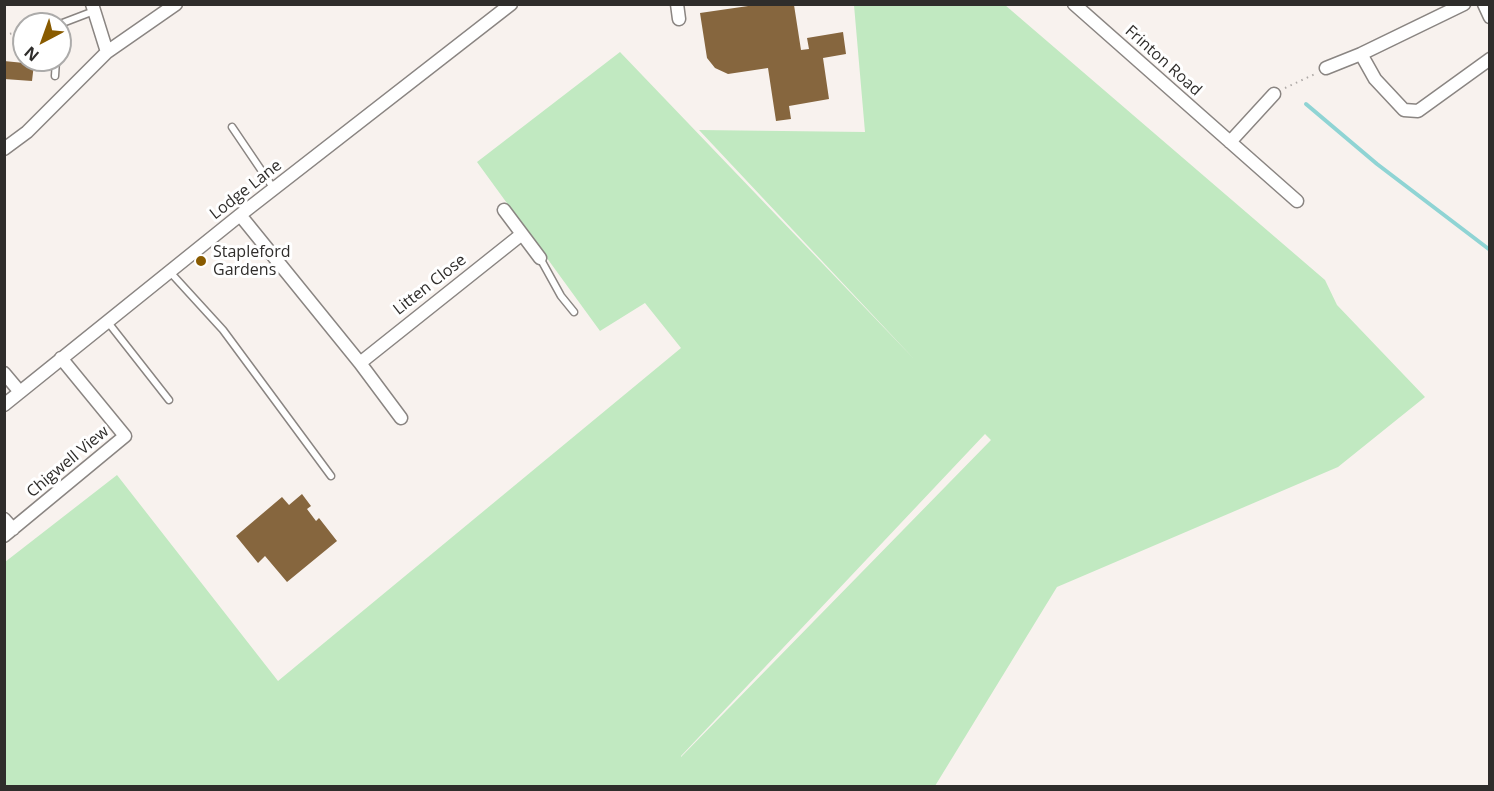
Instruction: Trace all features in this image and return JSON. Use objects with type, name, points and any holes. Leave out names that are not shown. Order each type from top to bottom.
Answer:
[{"type":"street","points":[[4,149],[27,132],[107,52],[176,4]]},
{"type":"street","name":"Lodge Lane","points":[[4,405],[240,215],[511,4]]},
{"type":"street","points":[[677,4],[680,19]]},
{"type":"street","name":"Frinton Road","points":[[1074,4],[1298,201]]},
{"type":"street","points":[[1326,68],[1361,54],[1464,4]]},
{"type":"street","points":[[1484,4],[1490,17]]},
{"type":"street","points":[[93,8],[107,52]]},
{"type":"street","points":[[1361,54],[1375,80],[1404,110],[1418,111],[1490,59]]},
{"type":"street","points":[[1230,142],[1274,94]]},
{"type":"street","points":[[504,210],[540,258]]},
{"type":"street","points":[[240,215],[360,363],[400,418]]},
{"type":"street","name":"Litten Close","points":[[360,363],[522,234]]},
{"type":"street","name":"Chigwell View","points":[[9,532],[125,436],[61,358]]},
{"type":"street","points":[[4,373],[20,392]]},
{"type":"street","points":[[4,519],[9,532]]},
{"type":"lane","points":[[72,18],[93,8]]},
{"type":"lane","points":[[55,72],[55,76]]},
{"type":"lane","points":[[232,126],[274,189]]},
{"type":"lane","points":[[540,258],[561,296],[574,312]]},
{"type":"lane","points":[[170,272],[222,330],[331,476]]},
{"type":"lane","points":[[107,321],[169,400]]},
{"type":"path","points":[[1274,94],[1326,68]]},
{"type":"green space","points":[[854,5],[1005,5],[1325,280],[1337,305],[1425,397],[1338,467],[1057,587],[935,786],[5,786],[5,562],[117,475],[278,681],[681,348],[645,303],[600,331],[477,162],[620,52],[915,360],[699,130],[865,132]],"holes":[[[985,434],[991,440],[681,757]]]},
{"type":"building","points":[[755,5],[794,5],[801,50],[809,49],[807,38],[843,32],[846,54],[823,58],[829,99],[789,106],[791,119],[776,121],[768,68],[728,74],[715,68],[707,58],[700,13]]},
{"type":"building","points":[[4,61],[12,62],[12,72],[33,72],[32,81],[4,79]]},
{"type":"building","points":[[302,494],[311,506],[307,509],[316,521],[319,518],[337,541],[287,582],[265,556],[258,563],[236,536],[282,497],[289,505]]},
{"type":"waterway","points":[[1306,104],[1377,164],[1490,250]]},
{"type":"place","name":"Stapleford Gardens","points":[[201,261]]}]
